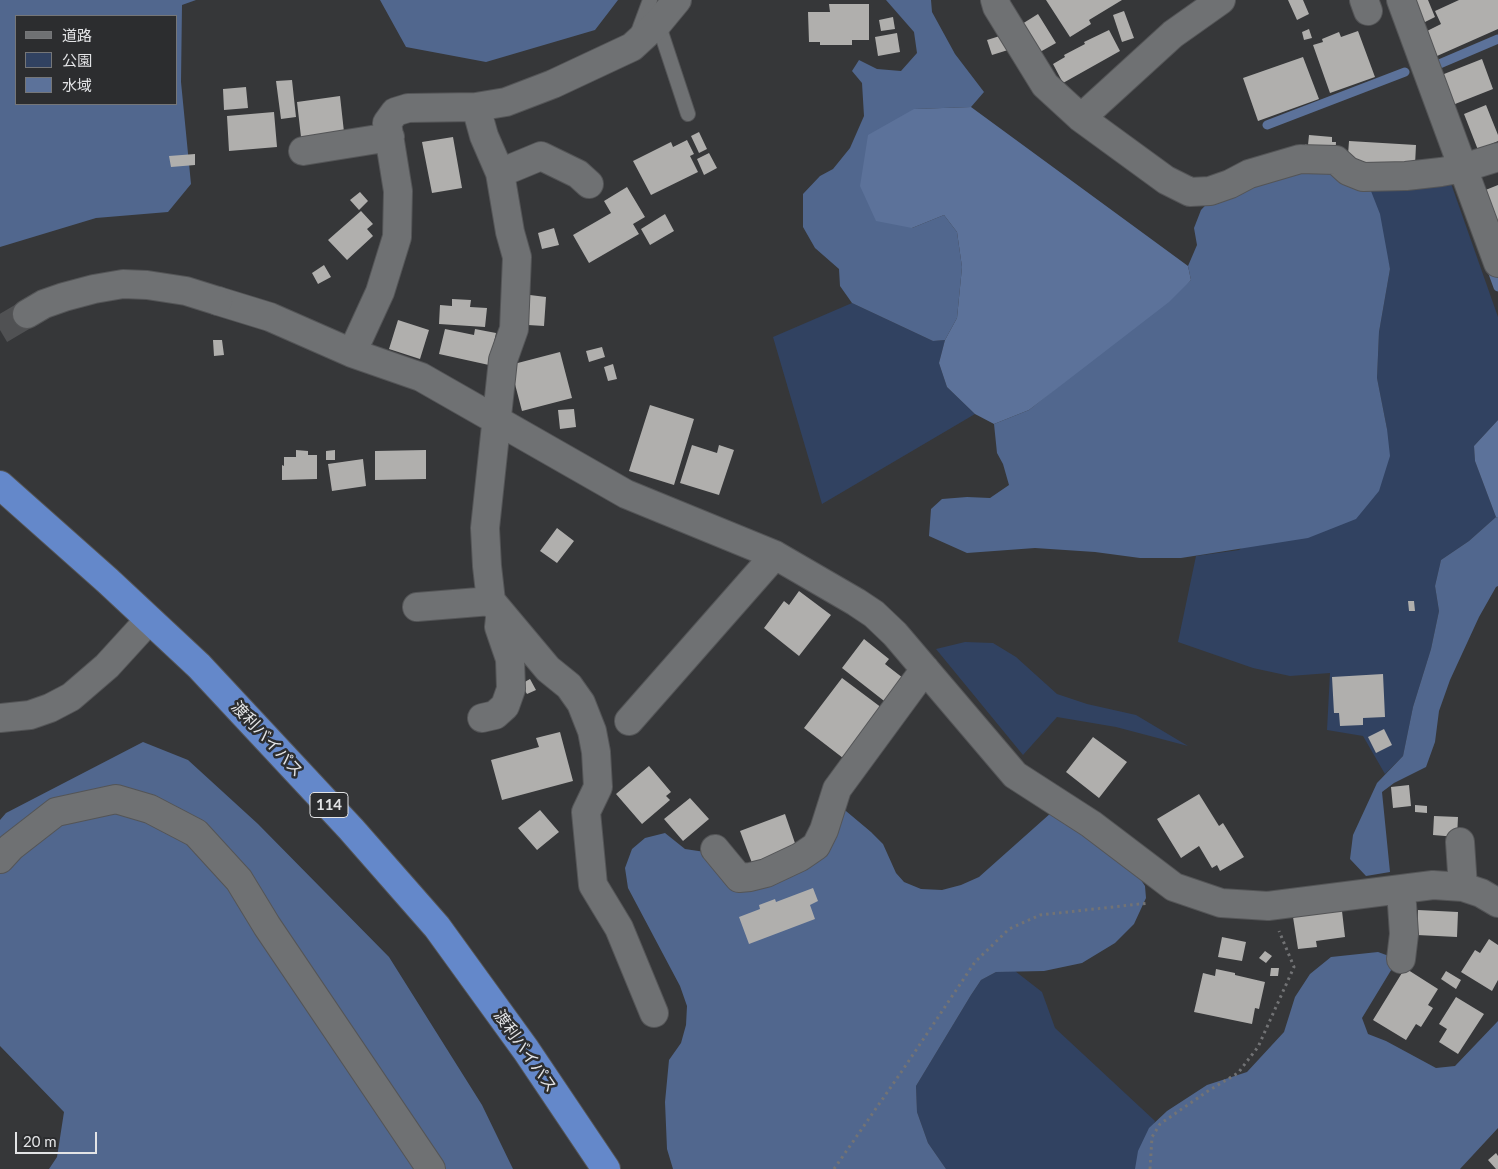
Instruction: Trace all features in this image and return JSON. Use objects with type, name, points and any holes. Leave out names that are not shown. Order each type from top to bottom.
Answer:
[{"type":"highway","name":"渡利バイパス","points":[[0,485],[108,581],[199,666],[351,829],[437,927],[526,1050],[606,1169]]},
{"type":"street","points":[[352,353],[380,292],[397,237],[398,191],[388,123],[395,112],[408,108],[476,107],[506,102],[553,84],[596,66],[632,47],[654,12],[677,0]]},
{"type":"street","points":[[995,0],[997,7],[1045,85],[1081,118],[1166,180],[1190,192],[1210,191],[1230,184],[1249,174],[1300,159],[1336,160],[1348,171],[1363,177],[1406,176],[1463,168],[1498,157]]},
{"type":"street","points":[[1081,118],[1173,34],[1221,0]]},
{"type":"street","points":[[1401,0],[1498,263]]},
{"type":"street","points":[[476,107],[484,136],[500,173],[510,232],[517,257],[514,329],[502,360],[485,528],[495,607],[499,627],[510,659],[511,689],[505,706],[495,715],[482,718]]},
{"type":"street","points":[[303,151],[390,137]]},
{"type":"street","points":[[500,173],[541,156],[578,174],[589,184]]},
{"type":"street","points":[[27,314],[44,304],[64,297],[123,284],[147,285],[186,291],[270,317],[352,353],[421,377],[626,494],[775,555],[874,614],[925,669],[1015,775],[1091,824],[1174,886],[1221,903],[1268,906],[1432,885],[1463,887],[1481,893],[1498,903]]},
{"type":"street","points":[[629,721],[775,555]]},
{"type":"street","points":[[416,607],[495,607],[548,669],[569,686],[581,703],[592,731],[596,752],[598,787],[586,812],[593,884],[619,928],[654,1013]]},
{"type":"street","points":[[0,718],[30,715],[71,698],[107,666],[149,620]]},
{"type":"street","points":[[714,849],[739,878],[766,873],[800,857],[816,846],[824,830],[837,789],[925,669]]},
{"type":"street","points":[[0,859],[11,847],[56,812],[116,799],[150,809],[196,833],[240,880],[272,934],[431,1169]]},
{"type":"street","points":[[1460,842],[1463,887]]},
{"type":"street","points":[[1400,960],[1404,934],[1401,890]]},
{"type":"lane","points":[[654,12],[688,114]]},
{"type":"path","points":[[834,1169],[902,1072],[975,962],[1009,929],[1040,915],[1155,902],[1174,886]]},
{"type":"path","points":[[1150,1169],[1152,1137],[1160,1124],[1238,1073],[1258,1047],[1294,967],[1268,906]]},
{"type":"green space","points":[[1448,175],[1498,317],[1498,420],[1474,446],[1475,461],[1496,517],[1469,541],[1441,560],[1435,586],[1439,611],[1431,649],[1413,707],[1403,756],[1385,774],[1363,736],[1327,730],[1330,673],[1290,676],[1253,668],[1178,642],[1196,556],[1239,550],[1387,429],[1377,378],[1379,332],[1390,269],[1369,186]]},
{"type":"green space","points":[[852,303],[933,341],[945,340],[939,363],[947,387],[975,414],[822,504],[773,337]]},
{"type":"green space","points":[[965,642],[993,643],[1016,657],[1057,694],[1087,704],[1136,715],[1188,746],[1116,727],[1057,717],[1023,755],[936,649]]},
{"type":"green space","points":[[1015,971],[1042,992],[1055,1028],[1155,1121],[1141,1169],[946,1169],[928,1143],[917,1112],[916,1086],[981,980],[996,972]]},
{"type":"shaded area","points":[[0,0],[196,0],[182,5],[181,82],[191,184],[168,212],[96,218],[0,247]]},
{"type":"shaded area","points":[[380,0],[618,0],[595,30],[486,62],[406,47]]},
{"type":"shaded area","points":[[886,0],[931,0],[932,12],[955,54],[984,92],[971,107],[915,109],[912,228],[944,215],[957,232],[962,267],[957,318],[945,340],[933,341],[852,303],[840,286],[839,269],[815,248],[803,227],[803,194],[820,176],[833,169],[850,148],[864,116],[862,83],[852,71],[859,60],[877,69],[901,71],[917,53],[914,32]]},
{"type":"shaded area","points":[[1293,160],[1369,186],[1380,214],[1390,269],[1379,332],[1377,378],[1390,456],[1379,491],[1356,519],[1308,538],[1181,558],[1140,558],[1095,552],[1035,548],[967,553],[929,536],[931,509],[942,499],[990,498],[1009,485],[1003,464],[997,453],[994,424],[1029,410],[1191,280],[1188,266],[1197,245],[1194,228],[1201,210],[1217,193]]},
{"type":"shaded area","points":[[1496,517],[1498,518],[1498,586],[1479,617],[1450,680],[1439,711],[1435,742],[1426,767],[1394,783],[1382,792],[1390,872],[1366,876],[1350,859],[1353,835],[1377,783],[1403,756],[1413,707],[1431,649],[1439,611],[1435,586],[1441,560],[1469,541]]},
{"type":"shaded area","points":[[143,742],[188,760],[258,824],[389,957],[482,1105],[513,1169],[49,1169],[57,1157],[64,1112],[0,1046],[0,820],[6,813]]},
{"type":"shaded area","points":[[840,806],[883,844],[896,873],[904,882],[921,889],[942,890],[961,885],[979,877],[1052,812],[1135,871],[1145,886],[1146,898],[1134,924],[1115,943],[1082,963],[1044,971],[996,972],[981,980],[916,1086],[917,1112],[928,1143],[946,1169],[673,1169],[667,1149],[665,1102],[669,1060],[681,1043],[686,1025],[687,1006],[680,986],[628,888],[625,868],[632,849],[645,838],[665,833],[685,849],[705,852],[762,882]]},
{"type":"shaded area","points":[[1378,952],[1389,956],[1393,967],[1362,1018],[1368,1034],[1386,1041],[1436,1068],[1455,1066],[1498,1021],[1498,1128],[1460,1169],[1135,1169],[1138,1151],[1149,1128],[1167,1111],[1207,1085],[1247,1072],[1284,1032],[1295,997],[1310,974],[1331,957]]},
{"type":"water","points":[[971,107],[1188,266],[1191,280],[1169,302],[1029,410],[994,424],[975,414],[947,387],[939,363],[945,340],[957,318],[962,267],[957,232],[944,215],[912,228],[876,221],[860,186],[868,135],[914,109]]},
{"type":"water","points":[[1498,420],[1498,518],[1475,461],[1474,446]]},
{"type":"building","points":[[1046,0],[1122,0],[1089,20],[1091,24],[1070,37]]},
{"type":"building","points":[[1288,0],[1303,0],[1309,14],[1297,20]]},
{"type":"building","points":[[1415,0],[1428,0],[1435,17],[1421,24]]},
{"type":"building","points":[[1459,0],[1498,0],[1498,29],[1437,56],[1427,31],[1441,24],[1435,11]]},
{"type":"building","points":[[829,4],[869,4],[869,40],[852,40],[852,45],[820,45],[820,42],[809,42],[808,12],[830,12]]},
{"type":"building","points":[[1124,11],[1134,38],[1122,42],[1113,15]]},
{"type":"building","points":[[1038,14],[1056,43],[1040,52],[1022,24]]},
{"type":"building","points":[[893,17],[895,29],[881,31],[879,20]]},
{"type":"building","points":[[1309,29],[1312,38],[1304,40],[1302,32]]},
{"type":"building","points":[[1109,30],[1120,51],[1063,83],[1053,64],[1065,57],[1064,55],[1085,44],[1084,42]]},
{"type":"building","points":[[1358,31],[1375,77],[1330,93],[1313,45],[1323,42],[1322,39],[1339,32],[1341,37]]},
{"type":"building","points":[[897,33],[900,52],[878,56],[875,37]]},
{"type":"building","points":[[1003,35],[1008,50],[992,55],[987,40]]},
{"type":"building","points":[[1303,57],[1319,99],[1258,121],[1243,78]]},
{"type":"building","points":[[1482,59],[1493,89],[1450,106],[1439,76]]},
{"type":"building","points":[[292,80],[296,117],[281,119],[276,81]]},
{"type":"building","points":[[246,87],[248,108],[224,110],[223,89]]},
{"type":"building","points":[[340,96],[344,132],[301,137],[297,102]]},
{"type":"building","points":[[1486,105],[1498,135],[1498,141],[1478,150],[1464,114]]},
{"type":"building","points":[[274,112],[277,147],[229,151],[227,116]]},
{"type":"building","points":[[699,132],[707,149],[699,153],[691,136]]},
{"type":"building","points":[[1309,135],[1332,137],[1332,142],[1336,142],[1335,159],[1304,157],[1305,144],[1308,145]]},
{"type":"building","points":[[453,137],[462,188],[432,193],[422,142]]},
{"type":"building","points":[[687,140],[694,154],[690,156],[698,172],[651,195],[633,161],[671,142],[673,147]]},
{"type":"building","points":[[1349,141],[1416,145],[1415,165],[1347,169]]},
{"type":"building","points":[[709,153],[717,168],[704,175],[697,159]]},
{"type":"building","points":[[195,154],[195,165],[171,167],[169,156]]},
{"type":"building","points":[[1498,185],[1498,227],[1478,193]]},
{"type":"building","points":[[627,187],[645,217],[633,224],[639,234],[589,263],[573,235],[611,213],[604,201]]},
{"type":"building","points":[[360,192],[368,201],[359,210],[350,200]]},
{"type":"building","points":[[361,211],[373,224],[367,229],[373,236],[347,260],[328,240]]},
{"type":"building","points":[[665,214],[674,231],[650,245],[641,229]]},
{"type":"building","points":[[554,228],[559,245],[542,249],[538,233]]},
{"type":"building","points":[[324,265],[331,277],[318,284],[312,273]]},
{"type":"building","points":[[530,295],[546,297],[544,326],[528,325]]},
{"type":"building","points":[[452,299],[471,300],[470,307],[487,308],[485,327],[439,324],[440,305],[452,306]]},
{"type":"building","points":[[398,320],[429,330],[420,359],[389,349]]},
{"type":"building","points":[[445,329],[474,335],[475,329],[496,333],[489,365],[439,354]]},
{"type":"building","points":[[213,340],[222,340],[224,355],[214,356]]},
{"type":"building","points":[[602,347],[605,357],[589,362],[586,351]]},
{"type":"building","points":[[560,352],[572,398],[522,411],[510,365]]},
{"type":"building","points":[[613,364],[617,379],[608,381],[604,367]]},
{"type":"building","points":[[650,405],[694,419],[674,485],[629,471]]},
{"type":"building","points":[[574,409],[576,427],[560,429],[558,410]]},
{"type":"building","points":[[692,445],[717,453],[719,445],[734,450],[719,495],[680,483]]},
{"type":"building","points":[[296,450],[308,451],[308,455],[317,455],[317,479],[282,480],[284,457],[296,457]]},
{"type":"building","points":[[335,450],[335,460],[326,460],[326,451]]},
{"type":"building","points":[[426,450],[426,479],[375,480],[375,451]]},
{"type":"building","points":[[363,459],[366,486],[332,491],[328,464]]},
{"type":"building","points":[[557,528],[574,541],[557,563],[540,551]]},
{"type":"building","points":[[799,591],[831,615],[799,656],[764,628],[784,601],[789,605]]},
{"type":"building","points":[[1408,601],[1414,601],[1415,611],[1409,611]]},
{"type":"building","points":[[864,639],[889,659],[885,664],[903,678],[888,704],[842,668]]},
{"type":"building","points":[[1383,674],[1385,717],[1363,718],[1363,725],[1340,726],[1339,713],[1334,713],[1332,677]]},
{"type":"building","points":[[842,678],[882,708],[843,758],[804,728]]},
{"type":"building","points":[[530,679],[536,690],[527,694],[521,684]]},
{"type":"building","points":[[1384,729],[1392,745],[1376,753],[1368,737]]},
{"type":"building","points":[[560,732],[573,781],[502,800],[491,760],[539,747],[536,738]]},
{"type":"building","points":[[1093,737],[1127,762],[1099,798],[1066,772]]},
{"type":"building","points":[[649,766],[671,792],[666,796],[670,800],[642,824],[616,794]]},
{"type":"building","points":[[1409,785],[1411,806],[1393,808],[1391,787]]},
{"type":"building","points":[[1199,794],[1219,826],[1223,823],[1244,857],[1220,871],[1217,865],[1212,868],[1199,846],[1181,858],[1157,819]]},
{"type":"building","points":[[690,798],[709,819],[683,841],[664,819]]},
{"type":"building","points":[[1415,805],[1427,806],[1427,813],[1415,812]]},
{"type":"building","points":[[540,810],[559,832],[537,850],[518,828]]},
{"type":"building","points":[[785,814],[796,846],[752,863],[740,831]]},
{"type":"building","points":[[1434,816],[1458,817],[1457,837],[1433,835]]},
{"type":"building","points":[[813,888],[818,901],[810,905],[815,919],[749,944],[739,917],[760,909],[759,905],[775,899],[776,902]]},
{"type":"building","points":[[1418,910],[1458,912],[1457,937],[1417,935]]},
{"type":"building","points":[[1342,911],[1345,937],[1316,941],[1317,947],[1298,949],[1293,917]]},
{"type":"building","points":[[1222,937],[1246,942],[1242,961],[1218,957]]},
{"type":"building","points":[[1489,939],[1498,945],[1498,980],[1492,991],[1461,972],[1475,950],[1480,953]]},
{"type":"building","points":[[1265,951],[1272,956],[1266,963],[1259,958]]},
{"type":"building","points":[[1271,968],[1279,968],[1278,976],[1270,976]]},
{"type":"building","points":[[1405,968],[1438,989],[1428,1005],[1433,1008],[1421,1027],[1416,1024],[1406,1040],[1373,1020]]},
{"type":"building","points":[[1216,969],[1265,982],[1259,1009],[1255,1008],[1252,1024],[1194,1012],[1203,973],[1215,976]]},
{"type":"building","points":[[1446,971],[1461,980],[1456,989],[1441,979]]},
{"type":"building","points":[[1456,997],[1484,1014],[1458,1054],[1439,1042],[1447,1029],[1439,1024]]},
{"type":"building","points":[[1496,1153],[1498,1156],[1498,1169],[1488,1160]]},
{"type":"waterway","points":[[1437,65],[1498,39]]},
{"type":"waterway","points":[[1267,125],[1405,72]]},
{"type":"waterway","points":[[1490,265],[1498,287]]},
{"type":"tunnel","points":[[0,330],[27,314]]}]
